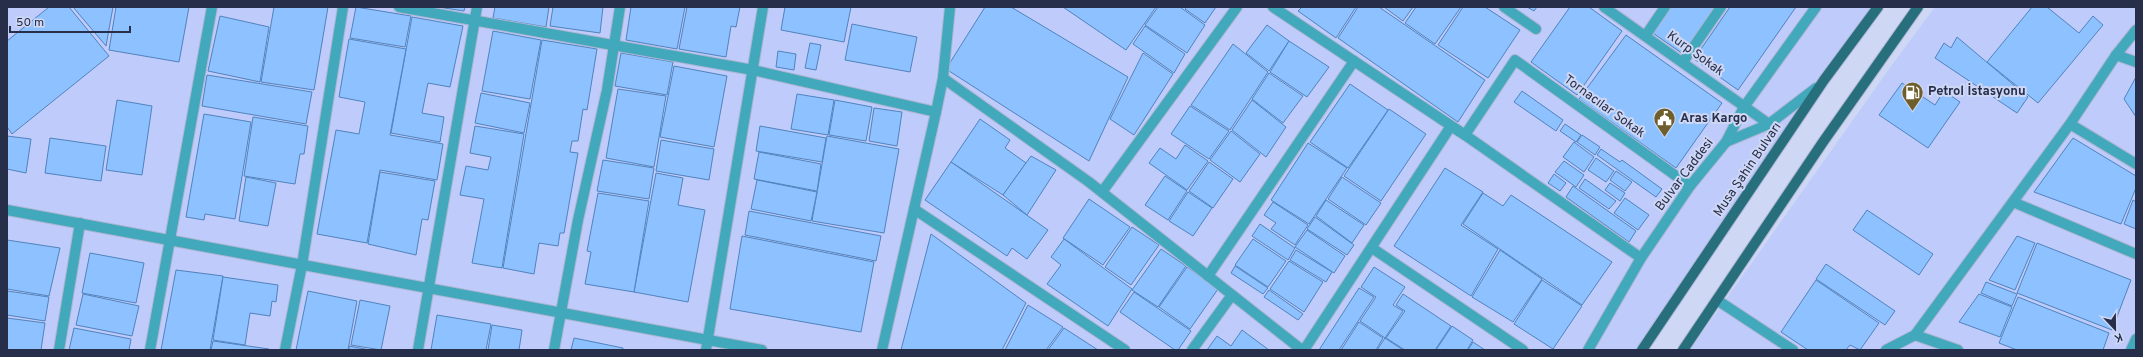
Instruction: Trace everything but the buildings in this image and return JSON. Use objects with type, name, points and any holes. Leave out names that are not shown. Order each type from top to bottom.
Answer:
[{"type":"main road","name":"Musa Şahin Bulvarı","points":[[1642,350],[1824,80],[1878,7]]},
{"type":"main road","points":[[1683,350],[1823,142],[1918,7]]},
{"type":"street","points":[[150,350],[212,7]]},
{"type":"street","points":[[285,350],[302,265],[343,7]]},
{"type":"street","points":[[399,7],[614,44],[753,70],[936,112]]},
{"type":"street","points":[[418,350],[477,7]]},
{"type":"street","points":[[554,350],[560,312],[607,90],[620,7]]},
{"type":"street","points":[[707,345],[763,7]]},
{"type":"street","points":[[882,350],[943,78],[950,7]]},
{"type":"street","points":[[1102,192],[1237,7]]},
{"type":"street","points":[[1274,7],[1465,135],[1641,258]]},
{"type":"street","points":[[1504,7],[1536,29]]},
{"type":"street","name":"Kurp Sokak","points":[[1604,7],[1646,35],[1769,124]]},
{"type":"street","points":[[1646,35],[1665,7]]},
{"type":"street","points":[[1683,62],[1721,7]]},
{"type":"street","name":"Bulvar Caddesi","points":[[1588,350],[1641,258],[1690,186],[1726,142],[1744,107],[1816,7]]},
{"type":"street","points":[[1886,350],[1916,335],[2070,124],[2116,55],[2136,30]]},
{"type":"street","points":[[1726,142],[1769,124],[1814,92],[1860,31]]},
{"type":"street","points":[[2116,55],[2136,62]]},
{"type":"street","name":"Tornacılar Sokak","points":[[1465,135],[1515,60],[1690,186]]},
{"type":"street","points":[[1208,276],[1354,61]]},
{"type":"street","points":[[943,78],[1102,192],[1303,350],[1372,248],[1451,126],[1465,135]]},
{"type":"street","points":[[2070,124],[2136,164]]},
{"type":"street","points":[[2013,202],[2136,254]]},
{"type":"street","points":[[914,209],[1125,350]]},
{"type":"street","points":[[7,210],[560,312],[707,345],[762,350]]},
{"type":"street","points":[[59,350],[80,223]]},
{"type":"street","points":[[1372,248],[1523,350]]},
{"type":"street","points":[[1192,350],[1232,295]]},
{"type":"street","points":[[1717,300],[1793,350]]},
{"type":"street","points":[[1916,335],[1958,350]]},
{"type":"street","points":[[2132,350],[2136,339]]},
{"type":"shaded area","points":[[7,7],[1882,7],[1641,350],[7,350]]},
{"type":"shaded area","points":[[1935,7],[2136,7],[2136,350],[1690,350],[1892,65]]},
{"type":"place","name":"Petrol İstasyonu","points":[[1913,112]]},
{"type":"place","name":"Aras Kargo","points":[[1665,138]]}]
